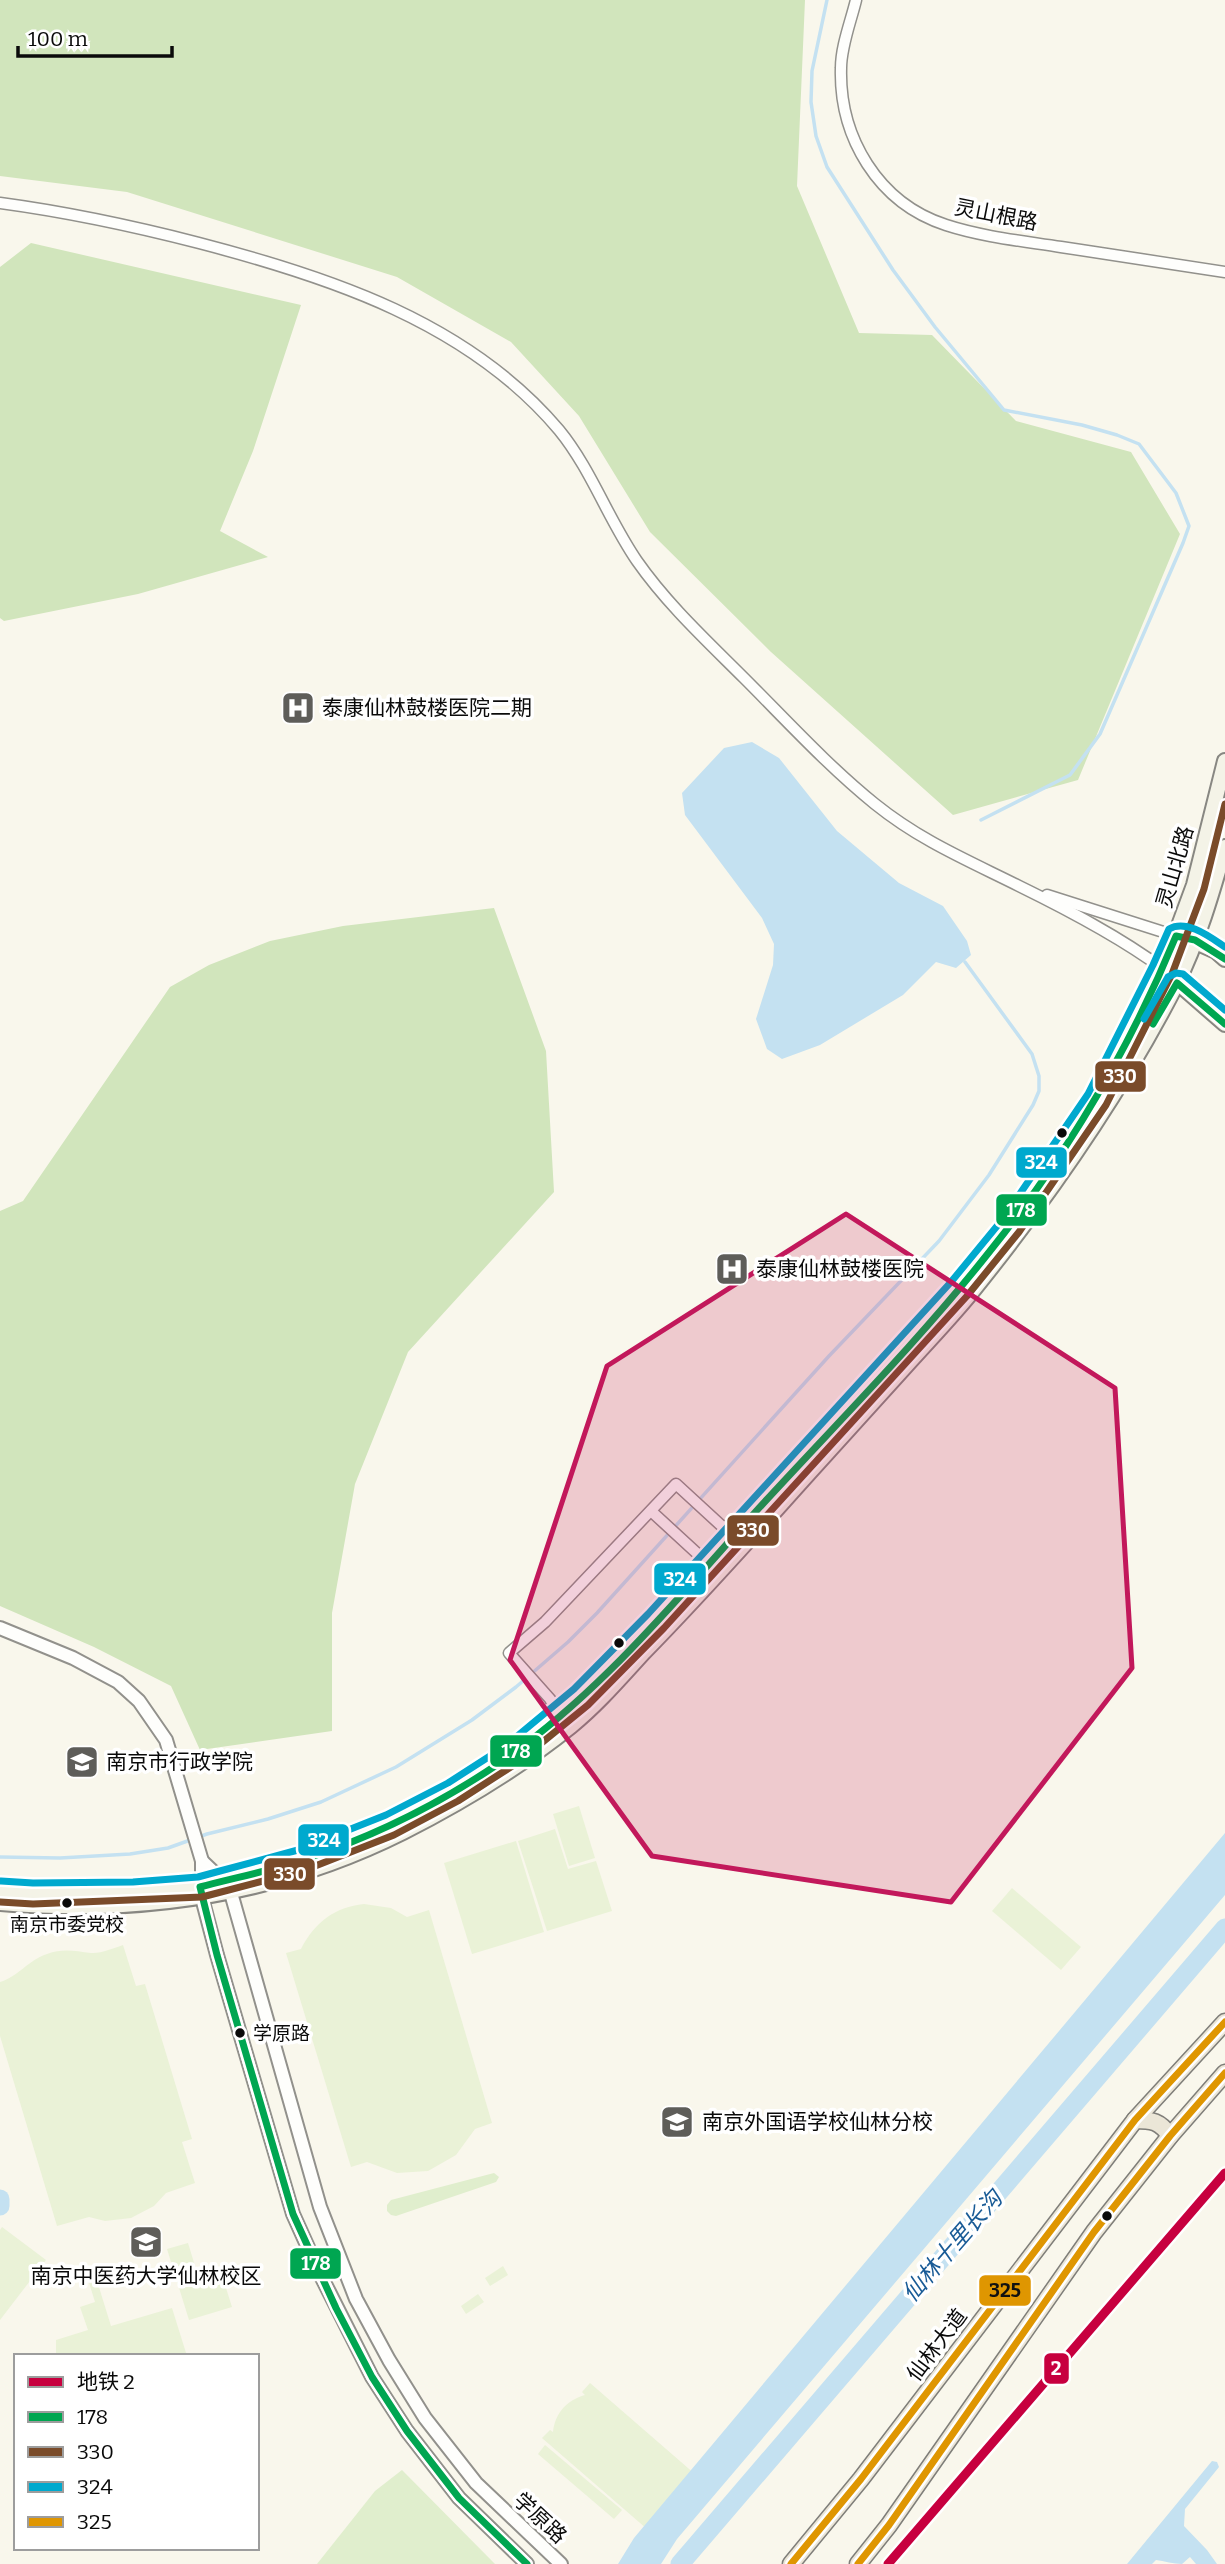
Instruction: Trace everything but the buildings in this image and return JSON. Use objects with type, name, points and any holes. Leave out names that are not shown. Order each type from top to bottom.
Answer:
[{"type":"main road","name":"灵山北路","points":[[0,1903],[111,1906],[305,1873],[400,1833],[460,1801],[516,1766],[589,1709],[959,1289],[1010,1226],[1097,1100],[1163,969],[1176,936],[1194,885],[1225,761]]},
{"type":"main road","name":"灵山北路","points":[[738,1541],[976,1286],[1018,1232],[1110,1100],[1177,983],[1213,892],[1225,846]]},
{"type":"main road","points":[[1176,936],[1195,940],[1225,959]]},
{"type":"main road","points":[[1163,969],[1225,1024]]},
{"type":"main road","name":"灵山北路","points":[[227,1887],[390,1825],[453,1792],[510,1755],[591,1688],[713,1569]]},
{"type":"main road","name":"灵山北路","points":[[0,1891],[33,1894],[201,1892]]},
{"type":"main road","name":"仙林大道","points":[[791,2564],[861,2479],[1135,2120],[1225,2024]]},
{"type":"main road","points":[[858,2564],[889,2525],[1094,2232],[1170,2136],[1225,2073]]},
{"type":"main road","points":[[1135,2120],[1156,2121],[1163,2125],[1170,2136]]},
{"type":"street","name":"灵山根路","points":[[856,0],[841,65],[842,102],[853,139],[867,168],[896,197],[924,216],[968,231],[1225,272]]},
{"type":"street","points":[[0,203],[41,208],[154,232],[275,263],[376,300],[470,349],[504,375],[560,432],[614,524],[645,571],[668,599],[813,747],[876,804],[932,844],[1023,888],[1138,951],[1163,969]]},
{"type":"street","points":[[1023,888],[1176,936]]},
{"type":"street","points":[[559,1715],[550,1699],[509,1653],[545,1622],[676,1484],[738,1541]]},
{"type":"street","points":[[651,1511],[713,1569]]},
{"type":"street","name":"学原路","points":[[0,1628],[73,1658],[118,1682],[139,1701],[166,1741],[202,1860],[201,1892],[293,2214],[336,2308],[372,2376],[407,2431],[459,2498],[527,2564]]},
{"type":"street","name":"学原路","points":[[202,1860],[227,1887],[320,2207],[331,2241],[356,2299],[425,2418],[476,2483],[561,2564]]},
{"type":"highlighted area","points":[[846,1214],[1115,1388],[1132,1668],[951,1902],[652,1856],[510,1660],[607,1366]]},
{"type":"green space","points":[[0,0],[805,0],[797,186],[859,333],[932,335],[1016,421],[1131,452],[1180,534],[1078,780],[953,815],[771,652],[650,532],[579,416],[511,342],[397,277],[127,192],[0,176]]},
{"type":"green space","points":[[31,243],[301,305],[253,451],[220,531],[268,557],[138,594],[4,621],[0,618],[0,267]]},
{"type":"green space","points":[[494,908],[546,1051],[554,1192],[408,1352],[355,1484],[332,1613],[332,1731],[200,1750],[171,1686],[94,1647],[0,1606],[0,1211],[23,1201],[170,987],[209,965],[270,941],[343,926]]},
{"type":"green space","points":[[579,1806],[595,1858],[569,1866],[553,1814]]},
{"type":"green space","points":[[555,1829],[568,1869],[596,1861],[612,1911],[547,1931],[518,1841]]},
{"type":"green space","points":[[516,1841],[544,1932],[472,1954],[444,1863]]},
{"type":"green space","points":[[1012,1888],[1081,1947],[1061,1970],[992,1911]]},
{"type":"green space","points":[[364,1904],[391,1908],[407,1917],[429,1910],[492,2123],[475,2129],[456,2155],[428,2171],[397,2173],[367,2162],[351,2167],[286,1953],[301,1949],[319,1924],[335,1912]]},
{"type":"green space","points":[[123,1945],[136,1986],[145,1984],[192,2139],[182,2142],[195,2183],[166,2193],[154,2206],[131,2218],[105,2221],[89,2217],[57,2226],[0,2036],[0,1982],[34,1960],[53,1952],[69,1950],[95,1953]]},
{"type":"green space","points":[[494,2173],[499,2177],[496,2182],[396,2216],[387,2211],[391,2200]]},
{"type":"green space","points":[[2,2227],[46,2260],[0,2320],[0,2230]]},
{"type":"green space","points":[[188,2243],[199,2279],[221,2272],[232,2307],[189,2320],[167,2249]]},
{"type":"green space","points":[[503,2266],[508,2275],[490,2286],[485,2278]]},
{"type":"green space","points":[[94,2271],[111,2326],[172,2308],[186,2354],[56,2354],[56,2340],[88,2330],[80,2307],[95,2302],[86,2273]]},
{"type":"green space","points":[[478,2294],[484,2302],[466,2314],[461,2306]]},
{"type":"green space","points":[[590,2383],[696,2475],[647,2529],[542,2438],[550,2430],[553,2432],[556,2419],[563,2408],[585,2395],[582,2392]]},
{"type":"green space","points":[[545,2445],[622,2510],[614,2519],[538,2454]]},
{"type":"green space","points":[[402,2470],[495,2564],[317,2564],[375,2491]]},
{"type":"water","points":[[752,742],[779,758],[837,831],[899,883],[943,906],[967,941],[971,955],[956,968],[936,962],[903,995],[820,1045],[782,1059],[767,1049],[756,1019],[773,965],[774,944],[762,918],[685,815],[682,793],[724,748]]},
{"type":"water","points":[[1225,1833],[1225,1895],[677,2539],[661,2564],[618,2564],[634,2538]]},
{"type":"water","points":[[1212,2461],[1217,2462],[1219,2467],[1185,2509],[1184,2526],[1217,2564],[1196,2564],[1190,2557],[1182,2564],[1156,2560],[1152,2564],[1127,2564]]},
{"type":"waterway","points":[[827,0],[812,71],[811,102],[816,136],[827,167],[893,270],[935,327],[1004,410],[1082,425],[1139,444],[1176,493],[1189,526],[1100,734],[1070,775],[981,820]]},
{"type":"waterway","points":[[0,1857],[60,1858],[130,1854],[168,1848],[207,1834],[321,1802],[396,1767],[472,1720],[516,1687],[568,1642],[829,1356],[939,1241],[989,1175],[1033,1105],[1039,1091],[1039,1076],[1032,1054],[965,962]]},
{"type":"waterway","name":"仙林十里长沟","points":[[680,2564],[1225,1928]]},
{"type":"waterway","points":[[0,2199],[0,2206]]},
{"type":"metro line","name":"2","points":[[888,2564],[1225,2173]]},
{"type":"transit line","name":"330","points":[[0,1902],[33,1904],[202,1897],[305,1870],[394,1835],[458,1801],[517,1763],[588,1705],[664,1628],[967,1296],[1019,1232],[1106,1105],[1172,974],[1204,889],[1225,804]]},
{"type":"transit line","name":"324","points":[[1,1881],[133,1882],[198,1877],[298,1850],[386,1815],[448,1783],[504,1747],[574,1689],[648,1614],[951,1282],[1002,1220],[1088,1094],[1169,929],[1176,926],[1191,928],[1225,947]]},
{"type":"transit line","name":"178","points":[[527,2564],[459,2498],[407,2431],[372,2377],[336,2308],[293,2214],[217,1955],[200,1887],[302,1860],[397,1822],[486,1772],[562,1715],[664,1614],[906,1349],[990,1251],[1045,1177],[1094,1100],[1138,1020],[1176,936],[1195,940],[1225,959]]},
{"type":"transit line","name":"324","points":[[1144,1019],[1168,977],[1176,973],[1183,974],[1225,1010]]},
{"type":"transit line","name":"178","points":[[1153,1024],[1177,983],[1225,1024]]},
{"type":"transit line","name":"325","points":[[791,2564],[861,2479],[1135,2120],[1225,2022]]},
{"type":"transit line","name":"325","points":[[858,2564],[889,2525],[1094,2232],[1170,2136],[1225,2073]]},
{"type":"place","name":"泰康仙林鼓楼医院二期","points":[[298,708]]},
{"type":"place","name":"泰康仙林鼓楼医院","points":[[732,1269]]},
{"type":"place","name":"南京市行政学院","points":[[82,1762]]},
{"type":"place","name":"南京市委党校","points":[[67,1903]]},
{"type":"place","name":"学原路","points":[[240,2033]]},
{"type":"place","name":"南京外国语学校仙林分校","points":[[677,2122]]},
{"type":"place","name":"南京中医药大学仙林校区","points":[[146,2242]]}]
